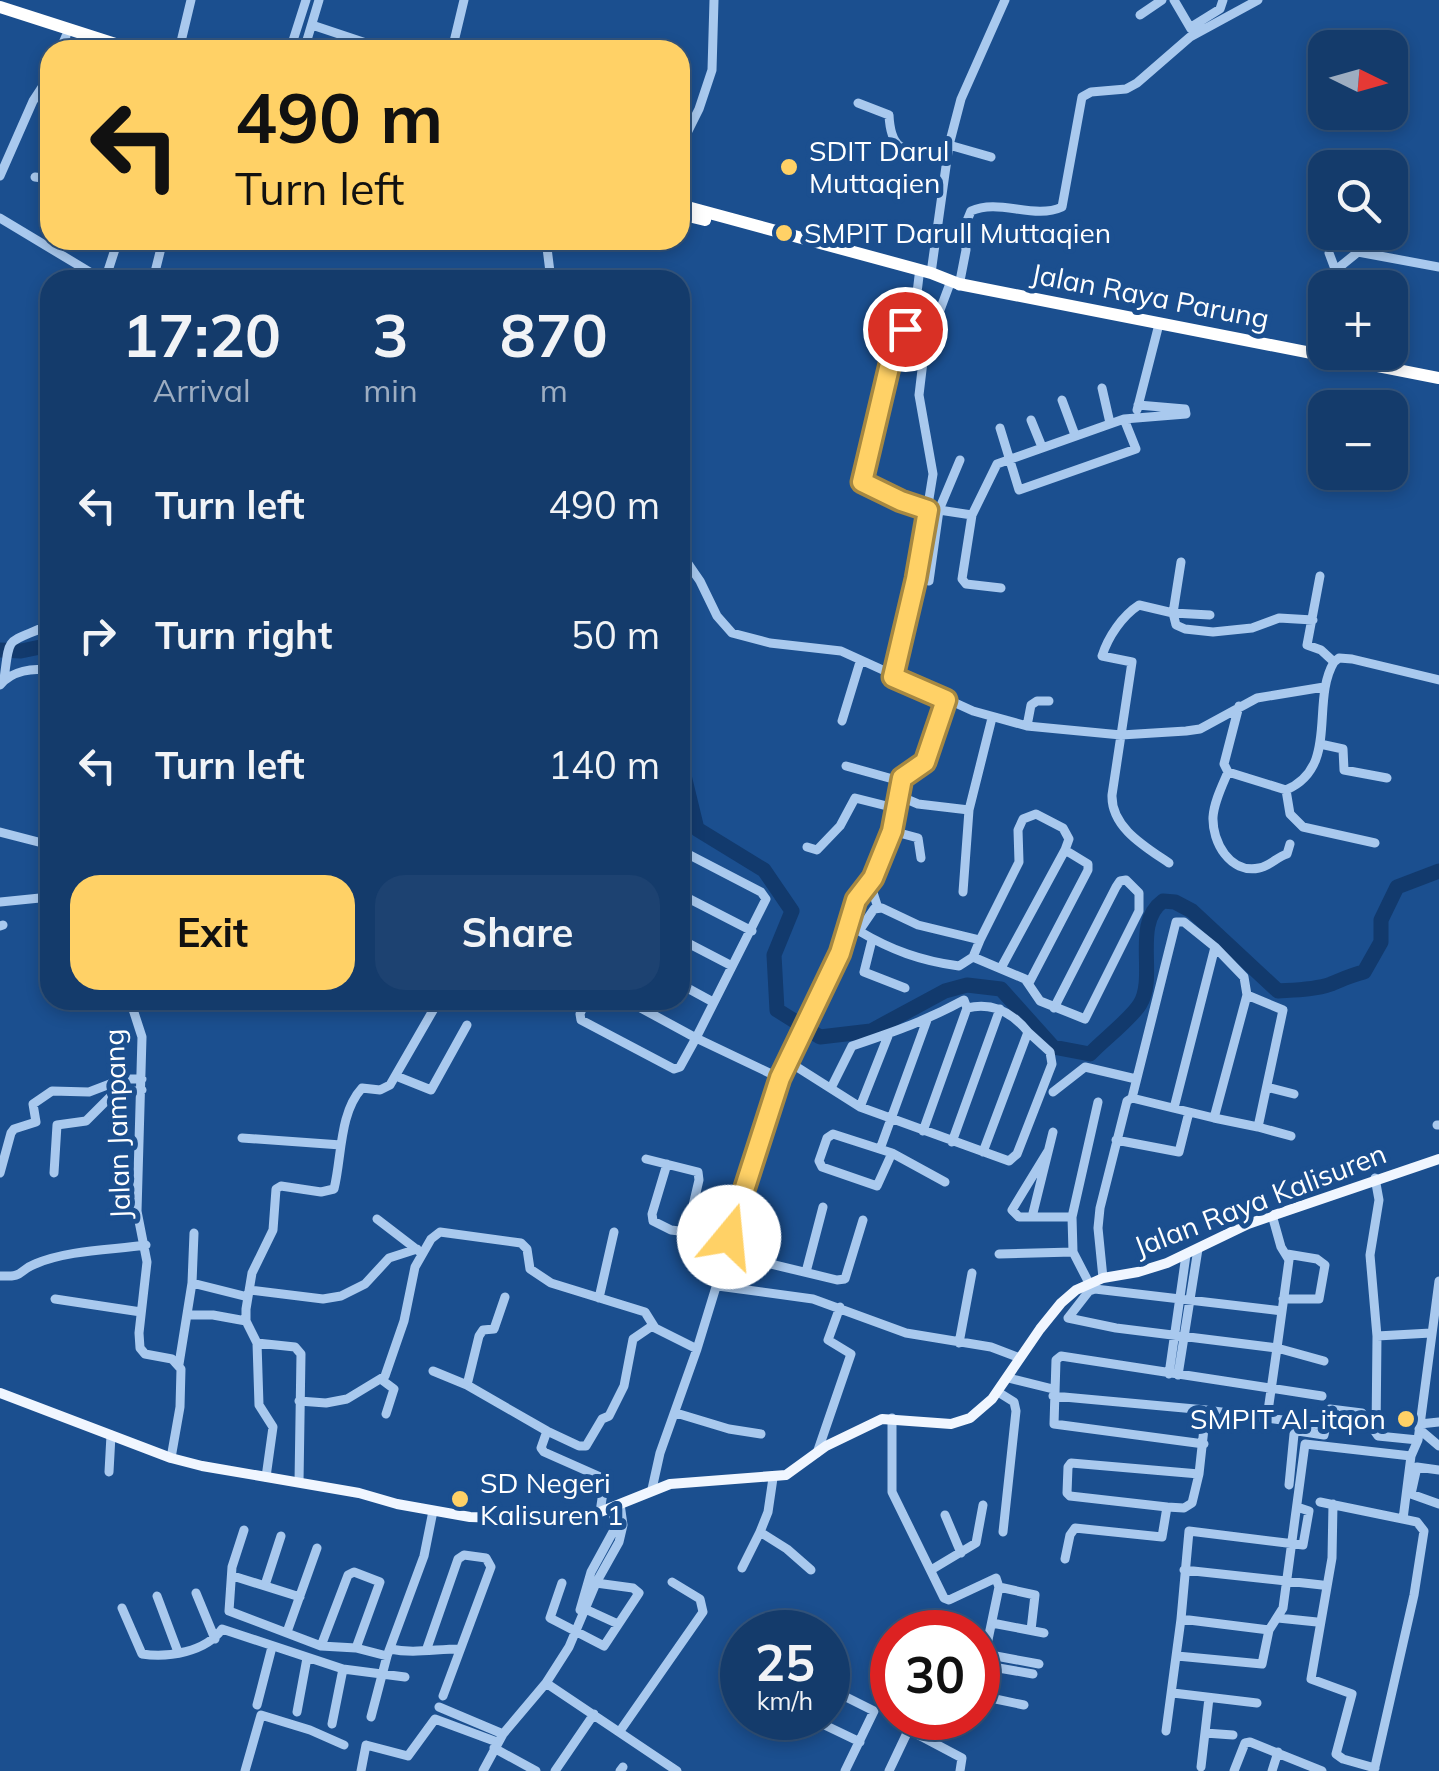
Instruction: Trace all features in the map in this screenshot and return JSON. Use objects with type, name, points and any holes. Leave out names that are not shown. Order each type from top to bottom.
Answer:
[{"type":"highway","points":[[2,7],[45,25],[98,40]]},
{"type":"highway","points":[[45,25],[60,40]]},
{"type":"highway","name":"Jalan Raya Parung","points":[[690,208],[956,286],[1308,355]]},
{"type":"highway","name":"Jalan Raya Parung","points":[[690,216],[925,274]]},
{"type":"highway","name":"Jalan Raya Parung","points":[[956,286],[1308,355]]},
{"type":"highway","name":"Jalan Raya Parung","points":[[1384,370],[1439,381]]},
{"type":"main road","name":"Jalan Raya Kalisuren","points":[[0,1393],[170,1458],[432,1511],[551,1522],[600,1512],[652,1489],[720,1478],[773,1478],[796,1470],[838,1440],[892,1418],[951,1424],[983,1409],[1061,1303],[1089,1283],[1138,1272],[1272,1215],[1439,1159]]},
{"type":"street","points":[[182,40],[191,0]]},
{"type":"street","points":[[293,40],[306,0]]},
{"type":"street","points":[[307,40],[319,0]]},
{"type":"street","points":[[454,40],[464,0]]},
{"type":"street","points":[[690,127],[712,70],[714,0]]},
{"type":"street","points":[[972,515],[901,501],[862,482],[896,338],[909,324],[925,274],[948,150],[977,57],[1005,0]]},
{"type":"street","points":[[1140,16],[1162,0]]},
{"type":"street","points":[[1174,0],[1191,32]]},
{"type":"street","points":[[929,581],[932,464],[919,395],[928,340],[956,286],[966,250],[964,228],[972,212],[984,206],[1058,210],[1064,202],[1082,97],[1136,84],[1220,9],[1223,0]]},
{"type":"street","points":[[1191,32],[1258,0]]},
{"type":"street","points":[[312,24],[358,40]]},
{"type":"street","points":[[0,176],[40,91]]},
{"type":"street","points":[[858,102],[889,115],[890,137],[897,146],[992,157]]},
{"type":"street","points":[[35,177],[40,178]]},
{"type":"street","points":[[0,218],[40,242]]},
{"type":"street","points":[[54,250],[87,270]]},
{"type":"street","points":[[1328,253],[1335,269],[1349,257],[1364,252],[1439,267]]},
{"type":"street","points":[[1000,428],[1019,490],[1136,449],[1130,418],[1138,405],[1158,328]]},
{"type":"street","points":[[1102,388],[1110,423]]},
{"type":"street","points":[[1062,400],[1075,435]]},
{"type":"street","points":[[1001,588],[963,583],[972,515],[995,467],[1110,423],[1186,414],[1185,409],[1138,405]]},
{"type":"street","points":[[1031,420],[1042,447]]},
{"type":"street","points":[[893,677],[933,510],[960,460]]},
{"type":"street","points":[[1181,562],[1173,613],[1176,625],[1200,632],[1252,628],[1276,618],[1313,620]]},
{"type":"street","points":[[690,566],[717,616],[732,633],[770,643],[841,650],[946,700],[992,718],[1027,726],[1121,735],[1200,728],[1256,698],[1324,687]]},
{"type":"street","points":[[1320,576],[1308,647],[1321,650],[1334,662]]},
{"type":"street","points":[[1168,863],[1114,816],[1112,794],[1132,662],[1102,654],[1120,623],[1136,606],[1210,615]]},
{"type":"street","points":[[3,679],[11,641],[40,629]]},
{"type":"street","points":[[1286,790],[1308,774],[1316,761],[1324,687],[1339,658],[1439,680]]},
{"type":"street","points":[[842,721],[860,662]]},
{"type":"street","points":[[3,679],[32,668],[40,669]]},
{"type":"street","points":[[652,1489],[660,1453],[718,1286],[729,1237],[780,1078],[854,929],[856,900],[870,883],[892,831],[900,781],[904,773],[925,762],[946,700]]},
{"type":"street","points":[[1027,726],[1031,705],[1049,702]]},
{"type":"street","points":[[1239,706],[1224,764],[1228,772],[1213,821],[1218,843],[1230,860],[1242,867],[1262,868],[1287,854],[1290,844]]},
{"type":"street","points":[[963,892],[969,810],[992,718]]},
{"type":"street","points":[[1320,744],[1343,749],[1344,770],[1387,778]]},
{"type":"street","points":[[846,766],[900,781]]},
{"type":"street","points":[[1228,772],[1286,790]]},
{"type":"street","points":[[1286,790],[1290,814],[1303,828],[1375,843]]},
{"type":"street","points":[[897,795],[918,804],[969,810]]},
{"type":"street","points":[[807,847],[818,850],[840,826],[855,798],[895,808]]},
{"type":"street","points":[[854,929],[893,951],[947,964],[959,966],[974,957],[1020,862],[1018,830],[1023,819],[1036,814],[1063,828],[1069,839],[1002,968]]},
{"type":"street","points":[[892,831],[918,838],[921,858]]},
{"type":"street","points":[[0,832],[40,842]]},
{"type":"street","points":[[1029,983],[1089,868],[1065,850]]},
{"type":"street","points":[[582,1010],[581,1020],[674,1069],[680,1067],[764,906],[764,894],[690,855]]},
{"type":"street","points":[[974,957],[1029,983],[1036,998],[1054,1008],[1080,1019],[1090,1015],[1139,911],[1139,892],[1126,880],[1116,887],[1054,1008]]},
{"type":"street","points":[[870,883],[878,908],[905,922],[980,940]]},
{"type":"street","points":[[0,902],[40,899]]},
{"type":"street","points":[[690,899],[752,931]]},
{"type":"street","points":[[854,929],[878,908]]},
{"type":"street","points":[[1132,1098],[1176,922],[1184,922],[1244,977],[1247,994],[1214,1118]]},
{"type":"street","points":[[872,940],[864,972],[905,988]]},
{"type":"street","points":[[690,944],[732,966]]},
{"type":"street","points":[[1174,1108],[1214,947]]},
{"type":"street","points":[[690,989],[713,1002]]},
{"type":"street","points":[[1247,994],[1283,1010],[1258,1127]]},
{"type":"street","points":[[831,1088],[852,1046],[888,1036],[964,1000],[966,1008],[923,1131]]},
{"type":"street","points":[[788,1062],[860,1107],[1009,1161],[1014,1159],[1052,1064],[1050,1052],[1000,1009],[980,1005],[966,1008]]},
{"type":"street","points":[[952,1142],[1000,1009]]},
{"type":"street","name":"Jalan Jampang","points":[[133,1010],[142,1037],[137,1211],[146,1245],[139,1333],[142,1351],[179,1364]]},
{"type":"street","points":[[266,1476],[273,1427],[259,1405],[257,1343],[246,1321],[252,1273],[273,1230],[276,1188],[332,1190],[358,1092],[366,1087],[386,1088],[433,1010]]},
{"type":"street","points":[[644,1010],[780,1078]]},
{"type":"street","points":[[880,1150],[926,1020]]},
{"type":"street","points":[[396,1076],[431,1090],[467,1025]]},
{"type":"street","points":[[983,1152],[1028,1032]]},
{"type":"street","points":[[860,1107],[888,1036]]},
{"type":"street","points":[[1052,1092],[1090,1066],[1136,1079]]},
{"type":"street","points":[[0,1174],[2,1152],[14,1129],[36,1122],[33,1104],[45,1094],[96,1090],[123,1079],[142,1085]]},
{"type":"street","points":[[54,1173],[57,1124],[86,1121],[114,1093],[142,1085]]},
{"type":"street","points":[[1267,1088],[1294,1094]]},
{"type":"street","points":[[1104,1278],[1098,1228],[1127,1101],[1132,1098],[1291,1136]]},
{"type":"street","points":[[1089,1283],[1073,1252],[1072,1217],[1098,1102]]},
{"type":"street","points":[[1116,1140],[1179,1152],[1189,1112]]},
{"type":"street","points":[[1032,1216],[1053,1132]]},
{"type":"street","points":[[892,1153],[877,1186],[820,1165],[830,1135],[892,1153],[944,1182]]},
{"type":"street","points":[[242,1138],[341,1145]]},
{"type":"street","points":[[1048,1152],[1012,1210],[1018,1216],[1072,1217]]},
{"type":"street","points":[[646,1159],[699,1174],[687,1231]]},
{"type":"street","points":[[667,1164],[652,1217],[663,1228],[729,1237]]},
{"type":"street","points":[[1375,1178],[1378,1200],[1370,1255],[1377,1336],[1376,1433]]},
{"type":"street","points":[[806,1272],[822,1206]]},
{"type":"street","points":[[1272,1215],[1280,1247],[1287,1254],[1318,1259],[1324,1265],[1319,1299],[1284,1299]]},
{"type":"street","points":[[377,1219],[419,1251]]},
{"type":"street","points":[[725,1253],[837,1280],[848,1276],[863,1220]]},
{"type":"street","points":[[192,1283],[249,1294],[323,1299],[341,1296],[365,1284],[389,1258],[419,1251],[440,1232],[520,1243],[527,1248],[530,1269],[552,1284],[645,1312],[652,1326],[697,1350]]},
{"type":"street","points":[[598,1298],[614,1232]]},
{"type":"street","points":[[170,1458],[180,1407],[179,1364],[192,1283],[194,1233]]},
{"type":"street","points":[[0,1276],[20,1276],[34,1264],[65,1257],[146,1245]]},
{"type":"street","points":[[1183,1298],[1198,1248]]},
{"type":"street","points":[[299,1401],[326,1403],[347,1399],[382,1380],[404,1322],[419,1251]]},
{"type":"street","points":[[999,1254],[1073,1252]]},
{"type":"street","points":[[1174,1374],[1186,1254]]},
{"type":"street","points":[[1267,1418],[1287,1254]]},
{"type":"street","points":[[960,1343],[972,1273]]},
{"type":"street","points":[[1403,1518],[1434,1337],[1439,1281]]},
{"type":"street","points":[[718,1286],[812,1299],[888,1328],[991,1347],[1020,1358]]},
{"type":"street","points":[[1282,1311],[1096,1289],[1089,1291],[1068,1320],[1277,1348],[1324,1361]]},
{"type":"street","points":[[467,1384],[479,1336],[484,1330],[494,1330],[505,1297]]},
{"type":"street","points":[[55,1299],[141,1312]]},
{"type":"street","points":[[816,1454],[851,1354],[828,1340],[840,1308]]},
{"type":"street","points":[[186,1314],[246,1321]]},
{"type":"street","points":[[433,1371],[467,1384],[547,1431],[586,1446],[602,1418],[609,1416],[624,1386],[633,1339],[652,1326]]},
{"type":"street","points":[[1377,1336],[1434,1337]]},
{"type":"street","points":[[257,1343],[295,1346],[299,1350],[298,1482]]},
{"type":"street","points":[[1204,1444],[1052,1422],[1056,1360],[1061,1356],[1322,1396]]},
{"type":"street","points":[[1008,1378],[1053,1393],[1320,1425]]},
{"type":"street","points":[[382,1380],[394,1389],[386,1414]]},
{"type":"street","points":[[998,1392],[1014,1402],[1016,1410],[1003,1532]]},
{"type":"street","points":[[1288,1485],[1294,1434],[1324,1434],[1330,1409],[1362,1413],[1382,1437],[1419,1431],[1439,1422]]},
{"type":"street","points":[[1200,1474],[1071,1463],[1067,1493],[1167,1508],[1189,1507],[1200,1474],[1206,1410]]},
{"type":"street","points":[[676,1413],[728,1429],[762,1434]]},
{"type":"street","points":[[892,1418],[892,1492],[931,1570],[947,1600],[993,1578],[999,1580],[994,1610]]},
{"type":"street","points":[[547,1431],[541,1448],[544,1452],[605,1480],[600,1512]]},
{"type":"street","points":[[1419,1431],[1439,1446]]},
{"type":"street","points":[[108,1472],[111,1435]]},
{"type":"street","points":[[1177,1656],[1260,1666],[1268,1630],[1283,1608],[1304,1448],[1308,1442],[1411,1456]]},
{"type":"street","points":[[1439,1470],[1417,1468],[1411,1494],[1439,1504]]},
{"type":"street","points":[[742,1568],[760,1532],[773,1478]]},
{"type":"street","points":[[1320,1502],[1333,1504],[1403,1518],[1418,1522],[1425,1537],[1374,1769],[1336,1754],[1353,1694],[1311,1680],[1332,1558],[1333,1504]]},
{"type":"street","points":[[582,1608],[622,1532],[617,1505]]},
{"type":"street","points":[[483,1771],[498,1742],[561,1662],[577,1628],[591,1572],[614,1530],[617,1505]]},
{"type":"street","points":[[931,1570],[976,1543],[982,1505]]},
{"type":"street","points":[[1066,1559],[1074,1528],[1162,1537],[1167,1508]]},
{"type":"street","points":[[372,1717],[388,1653],[420,1570],[432,1511]]},
{"type":"street","points":[[944,1515],[962,1553]]},
{"type":"street","points":[[122,1608],[140,1653],[178,1652],[215,1639],[228,1611],[232,1567],[244,1530]]},
{"type":"street","points":[[1166,1731],[1188,1533],[1192,1530],[1292,1544]]},
{"type":"street","points":[[760,1532],[787,1548],[811,1570]]},
{"type":"street","points":[[265,1585],[281,1536]]},
{"type":"street","points":[[287,1632],[317,1548]]},
{"type":"street","points":[[427,1648],[458,1559],[474,1555],[486,1558],[491,1567],[443,1696]]},
{"type":"street","points":[[1184,1570],[1322,1586]]},
{"type":"street","points":[[322,1646],[348,1575],[354,1572],[380,1582],[356,1648]]},
{"type":"street","points":[[232,1576],[300,1597]]},
{"type":"street","points":[[620,1731],[702,1612],[700,1599],[672,1582]]},
{"type":"street","points":[[562,1583],[550,1618],[577,1628],[604,1646],[638,1592],[596,1583]]},
{"type":"street","points":[[998,1586],[1035,1595],[1030,1630]]},
{"type":"street","points":[[196,1593],[215,1639]]},
{"type":"street","points":[[157,1596],[178,1652]]},
{"type":"street","points":[[582,1608],[618,1624]]},
{"type":"street","points":[[228,1611],[322,1646],[388,1653],[427,1648],[459,1650]]},
{"type":"street","points":[[1278,1618],[1318,1622]]},
{"type":"street","points":[[1181,1619],[1268,1630]]},
{"type":"street","points":[[1000,1624],[1044,1633]]},
{"type":"street","points":[[222,1629],[343,1668],[404,1677]]},
{"type":"street","points":[[245,1771],[272,1646]]},
{"type":"street","points":[[1000,1657],[1040,1664]]},
{"type":"street","points":[[298,1712],[307,1658]]},
{"type":"street","points":[[332,1724],[343,1668]]},
{"type":"street","points":[[1000,1668],[1033,1674]]},
{"type":"street","points":[[546,1683],[677,1771]]},
{"type":"street","points":[[1173,1692],[1257,1703]]},
{"type":"street","points":[[1200,1767],[1209,1698]]},
{"type":"street","points":[[844,1771],[874,1712],[850,1699]]},
{"type":"street","points":[[1000,1700],[1024,1705]]},
{"type":"street","points":[[438,1707],[498,1742],[536,1771]]},
{"type":"street","points":[[258,1711],[344,1745]]},
{"type":"street","points":[[555,1771],[594,1714]]},
{"type":"street","points":[[361,1771],[366,1745],[408,1756],[436,1719],[498,1742]]},
{"type":"street","points":[[889,1771],[907,1733],[912,1731],[962,1758],[960,1771]]},
{"type":"street","points":[[1205,1733],[1233,1735]]},
{"type":"street","points":[[850,1737],[860,1742]]},
{"type":"street","points":[[1234,1771],[1245,1743],[1256,1743],[1322,1771]]},
{"type":"street","points":[[1272,1771],[1278,1752]]},
{"type":"waterway","points":[[0,650],[40,647]]},
{"type":"waterway","points":[[690,800],[697,829],[764,870],[792,911],[774,955],[777,1010],[820,1037],[871,1031],[945,991],[967,985],[1001,989],[1053,1047],[1090,1054],[1140,1004],[1145,993],[1149,923],[1163,901],[1192,911],[1278,991],[1304,989],[1364,972],[1381,942],[1381,920],[1397,887],[1439,871]]},
{"type":"place","name":"SDIT Darul Muttaqien","points":[[789,167]]},
{"type":"place","name":"SMPIT Darull Muttaqien","points":[[784,233]]},
{"type":"place","name":"SMPIT Al-itqon","points":[[1406,1419]]},
{"type":"place","name":"SD Negeri Kalisuren 1","points":[[460,1499]]},
{"type":"route","points":[[729,1237],[780,1078],[840,953],[856,900],[873,878],[892,831],[904,773],[925,762],[946,700],[893,677],[928,510],[862,482],[896,338],[905,329]]}]
